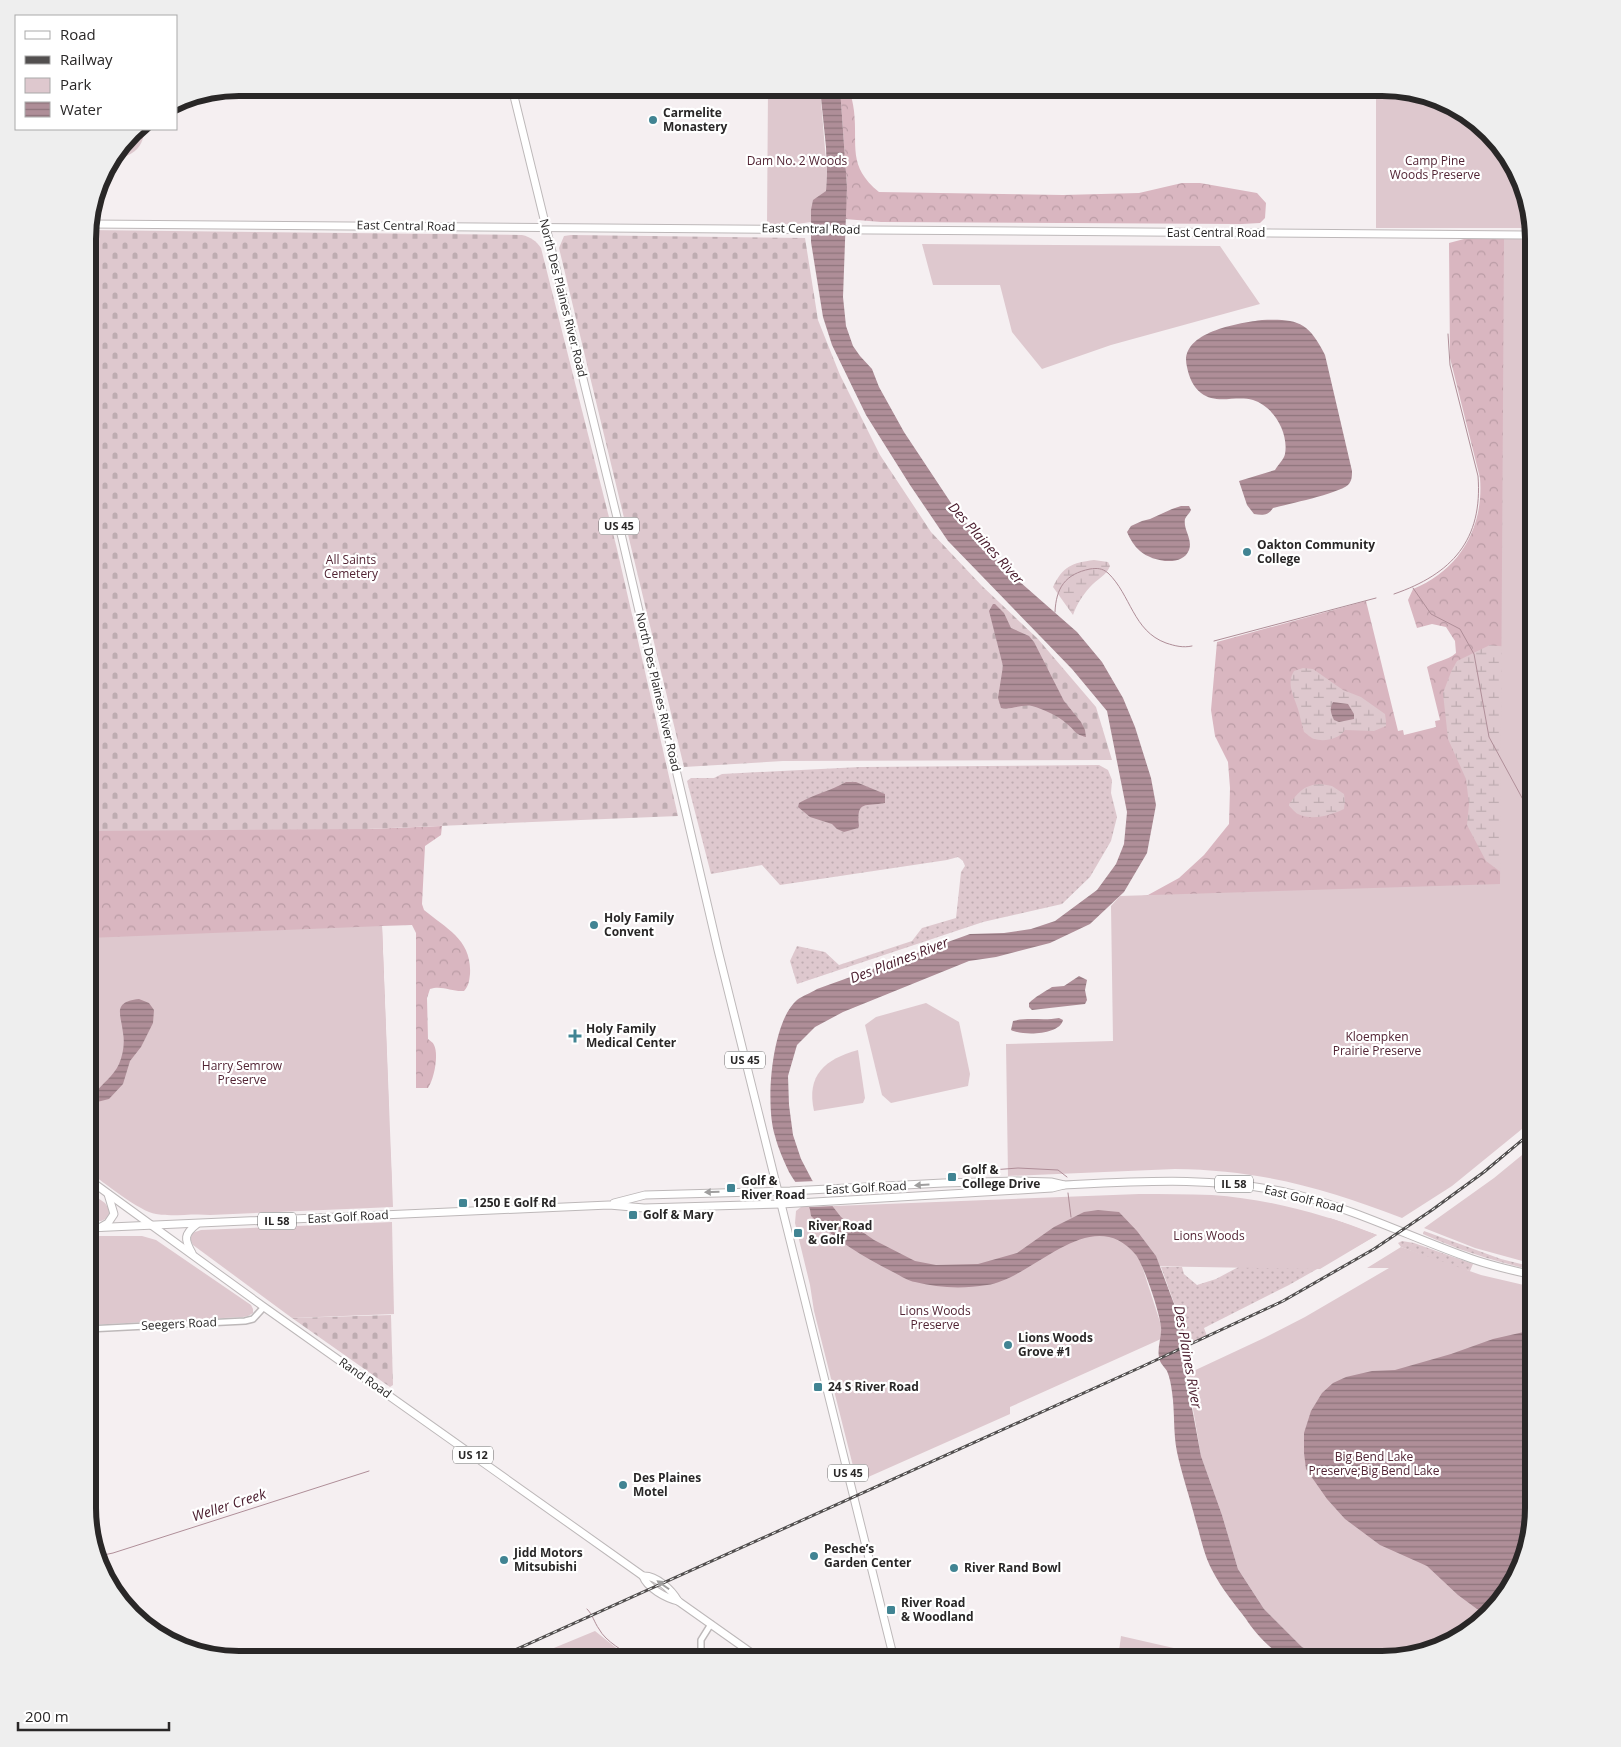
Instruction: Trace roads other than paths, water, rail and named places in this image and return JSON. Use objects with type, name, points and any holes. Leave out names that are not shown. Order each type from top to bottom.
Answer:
[{"type":"main road","name":"North Des Plaines River Road","points":[[514,96],[622,538],[718,950],[892,1650]]},
{"type":"main road","name":"East Central Road","points":[[97,224],[1525,235]]},
{"type":"main road","name":"East Golf Road","points":[[96,1228],[609,1205],[644,1208],[781,1204],[1052,1188],[1064,1185],[1196,1181],[1265,1188],[1297,1195],[1351,1211],[1466,1257],[1525,1273]]},
{"type":"main road","name":"East Golf Road","points":[[609,1205],[645,1195],[778,1192],[942,1183],[1051,1182],[1064,1185]]},
{"type":"main road","name":"Rand Road","points":[[96,1185],[264,1307],[644,1576],[645,1582],[669,1598],[678,1600],[748,1651]]},
{"type":"main road","points":[[100,1228],[108,1223],[114,1214],[108,1194]]},
{"type":"main road","points":[[193,1256],[186,1236],[196,1224]]},
{"type":"street","name":"Seegers Road","points":[[96,1329],[245,1321],[253,1319],[264,1307]]},
{"type":"street","points":[[701,1651],[701,1640],[710,1624]]},
{"type":"water","name":"Des Plaines River","points":[[821,97],[841,97],[847,187],[843,297],[846,326],[853,346],[872,369],[879,387],[904,432],[957,512],[1003,567],[1077,632],[1102,662],[1123,698],[1135,727],[1151,778],[1156,805],[1147,853],[1124,892],[1090,924],[1050,943],[996,957],[969,961],[843,1012],[815,1027],[797,1045],[788,1076],[793,1135],[801,1159],[812,1180],[841,1217],[874,1240],[915,1261],[936,1265],[978,1264],[1017,1253],[1054,1227],[1084,1212],[1098,1210],[1119,1212],[1137,1231],[1156,1256],[1185,1333],[1182,1355],[1201,1456],[1222,1515],[1238,1569],[1264,1609],[1302,1647],[1310,1651],[1276,1651],[1265,1642],[1228,1595],[1209,1564],[1177,1452],[1171,1384],[1167,1371],[1159,1357],[1160,1320],[1147,1279],[1136,1255],[1119,1241],[1100,1236],[1081,1239],[1005,1280],[987,1285],[951,1287],[933,1286],[912,1281],[851,1248],[811,1216],[806,1199],[789,1172],[776,1141],[771,1105],[772,1065],[781,1026],[788,1011],[797,1000],[817,989],[970,934],[1004,933],[1031,929],[1055,921],[1097,890],[1116,864],[1124,844],[1127,812],[1107,711],[1072,669],[948,541],[866,415],[832,345],[823,317],[811,242],[811,210],[813,200],[826,191],[826,147]]},
{"type":"water","points":[[1262,320],[1284,320],[1300,324],[1313,335],[1319,344],[1325,355],[1352,477],[1348,485],[1342,488],[1273,508],[1267,514],[1262,515],[1254,514],[1247,505],[1239,481],[1275,470],[1285,454],[1286,446],[1282,429],[1273,414],[1260,403],[1246,399],[1207,397],[1201,393],[1190,378],[1187,367],[1187,355],[1192,345],[1212,332],[1226,327]]},
{"type":"water","points":[[1181,506],[1189,506],[1191,510],[1185,519],[1190,546],[1185,556],[1173,561],[1158,560],[1145,555],[1138,549],[1127,532],[1131,526]]},
{"type":"water","points":[[993,604],[1004,613],[1011,628],[1029,636],[1034,642],[1064,701],[1081,722],[1086,737],[1077,733],[1064,721],[1036,707],[1001,708],[998,698],[1003,666],[989,611]]},
{"type":"water","points":[[1333,702],[1348,704],[1354,714],[1354,719],[1339,722],[1334,720],[1331,711]]},
{"type":"water","points":[[846,782],[856,782],[885,794],[885,803],[868,805],[861,808],[858,817],[858,828],[844,832],[832,824],[810,817],[798,807],[799,803]]},
{"type":"water","points":[[1079,976],[1087,980],[1085,990],[1087,1000],[1085,1004],[1032,1010],[1029,1007],[1029,1003],[1052,987],[1064,986]]},
{"type":"water","points":[[139,999],[149,1003],[154,1010],[153,1023],[141,1047],[130,1061],[123,1084],[109,1099],[97,1102],[96,1092],[114,1072],[122,1057],[124,1041],[120,1010],[125,1003]]},
{"type":"water","points":[[1059,1018],[1063,1020],[1055,1029],[1040,1033],[1024,1033],[1011,1030],[1013,1021]]},
{"type":"water","points":[[1525,1332],[1525,1508],[1524,1527],[1520,1545],[1510,1571],[1501,1587],[1481,1610],[1458,1595],[1427,1566],[1380,1545],[1345,1519],[1327,1499],[1306,1469],[1304,1433],[1311,1411],[1322,1393],[1333,1383],[1346,1377],[1372,1371],[1395,1370],[1451,1354],[1493,1339]]},
{"type":"waterway","points":[[1394,594],[1414,586],[1447,565],[1460,552],[1469,536],[1475,519],[1478,499],[1478,476],[1450,365],[1448,334]]},
{"type":"waterway","points":[[1055,612],[1057,596],[1068,578],[1081,571],[1102,569],[1116,582],[1146,630],[1166,643],[1185,647],[1192,646]]},
{"type":"waterway","points":[[1413,588],[1431,614],[1460,629],[1474,654],[1489,737],[1525,803]]},
{"type":"waterway","points":[[1214,641],[1376,598]]},
{"type":"waterway","points":[[992,1170],[1018,1168],[1058,1170],[1067,1177]]},
{"type":"waterway","points":[[1068,1193],[1071,1217]]},
{"type":"waterway","name":"Weller Creek","points":[[104,1555],[369,1471]]},
{"type":"waterway","name":"Weller Creek","points":[[587,1609],[602,1634],[623,1651]]},
{"type":"railway","points":[[513,1651],[1283,1301],[1374,1249],[1432,1210],[1484,1172],[1525,1138]]},
{"type":"place","name":"Carmelite Monastery","points":[[653,120]]},
{"type":"place","name":"Oakton Community College","points":[[1247,552]]},
{"type":"place","name":"Holy Family Convent","points":[[594,925]]},
{"type":"place","name":"Holy Family Medical Center","points":[[575,1036]]},
{"type":"place","name":"Golf & College Drive","points":[[952,1177]]},
{"type":"place","name":"Golf & River Road","points":[[731,1188]]},
{"type":"place","name":"1250 E Golf Rd","points":[[463,1203]]},
{"type":"place","name":"Golf & Mary","points":[[633,1215]]},
{"type":"place","name":"River Road & Golf","points":[[798,1233]]},
{"type":"place","name":"Lions Woods Grove #1","points":[[1008,1345]]},
{"type":"place","name":"24 S River Road","points":[[818,1387]]},
{"type":"place","name":"Des Plaines Motel","points":[[623,1485]]},
{"type":"place","name":"Pesche’s Garden Center","points":[[814,1556]]},
{"type":"place","name":"Jidd Motors Mitsubishi","points":[[504,1560]]},
{"type":"place","name":"River Rand Bowl","points":[[954,1568]]},
{"type":"place","name":"River Road & Woodland","points":[[891,1610]]},
{"type":"park label","name":"Dam No. 2 Woods","points":[[797,161]]},
{"type":"park label","name":"Camp Pine Woods Preserve","points":[[1435,168]]},
{"type":"park label","name":"All Saints Cemetery","points":[[351,567]]},
{"type":"park label","name":"Kloempken Prairie Preserve","points":[[1377,1044]]},
{"type":"park label","name":"Harry Semrow Preserve","points":[[242,1073]]},
{"type":"park label","name":"Lions Woods","points":[[1209,1236]]},
{"type":"park label","name":"Lions Woods Preserve","points":[[935,1318]]},
{"type":"park label","name":"Big Bend Lake Preserve;Big Bend Lake","points":[[1374,1464]]}]
